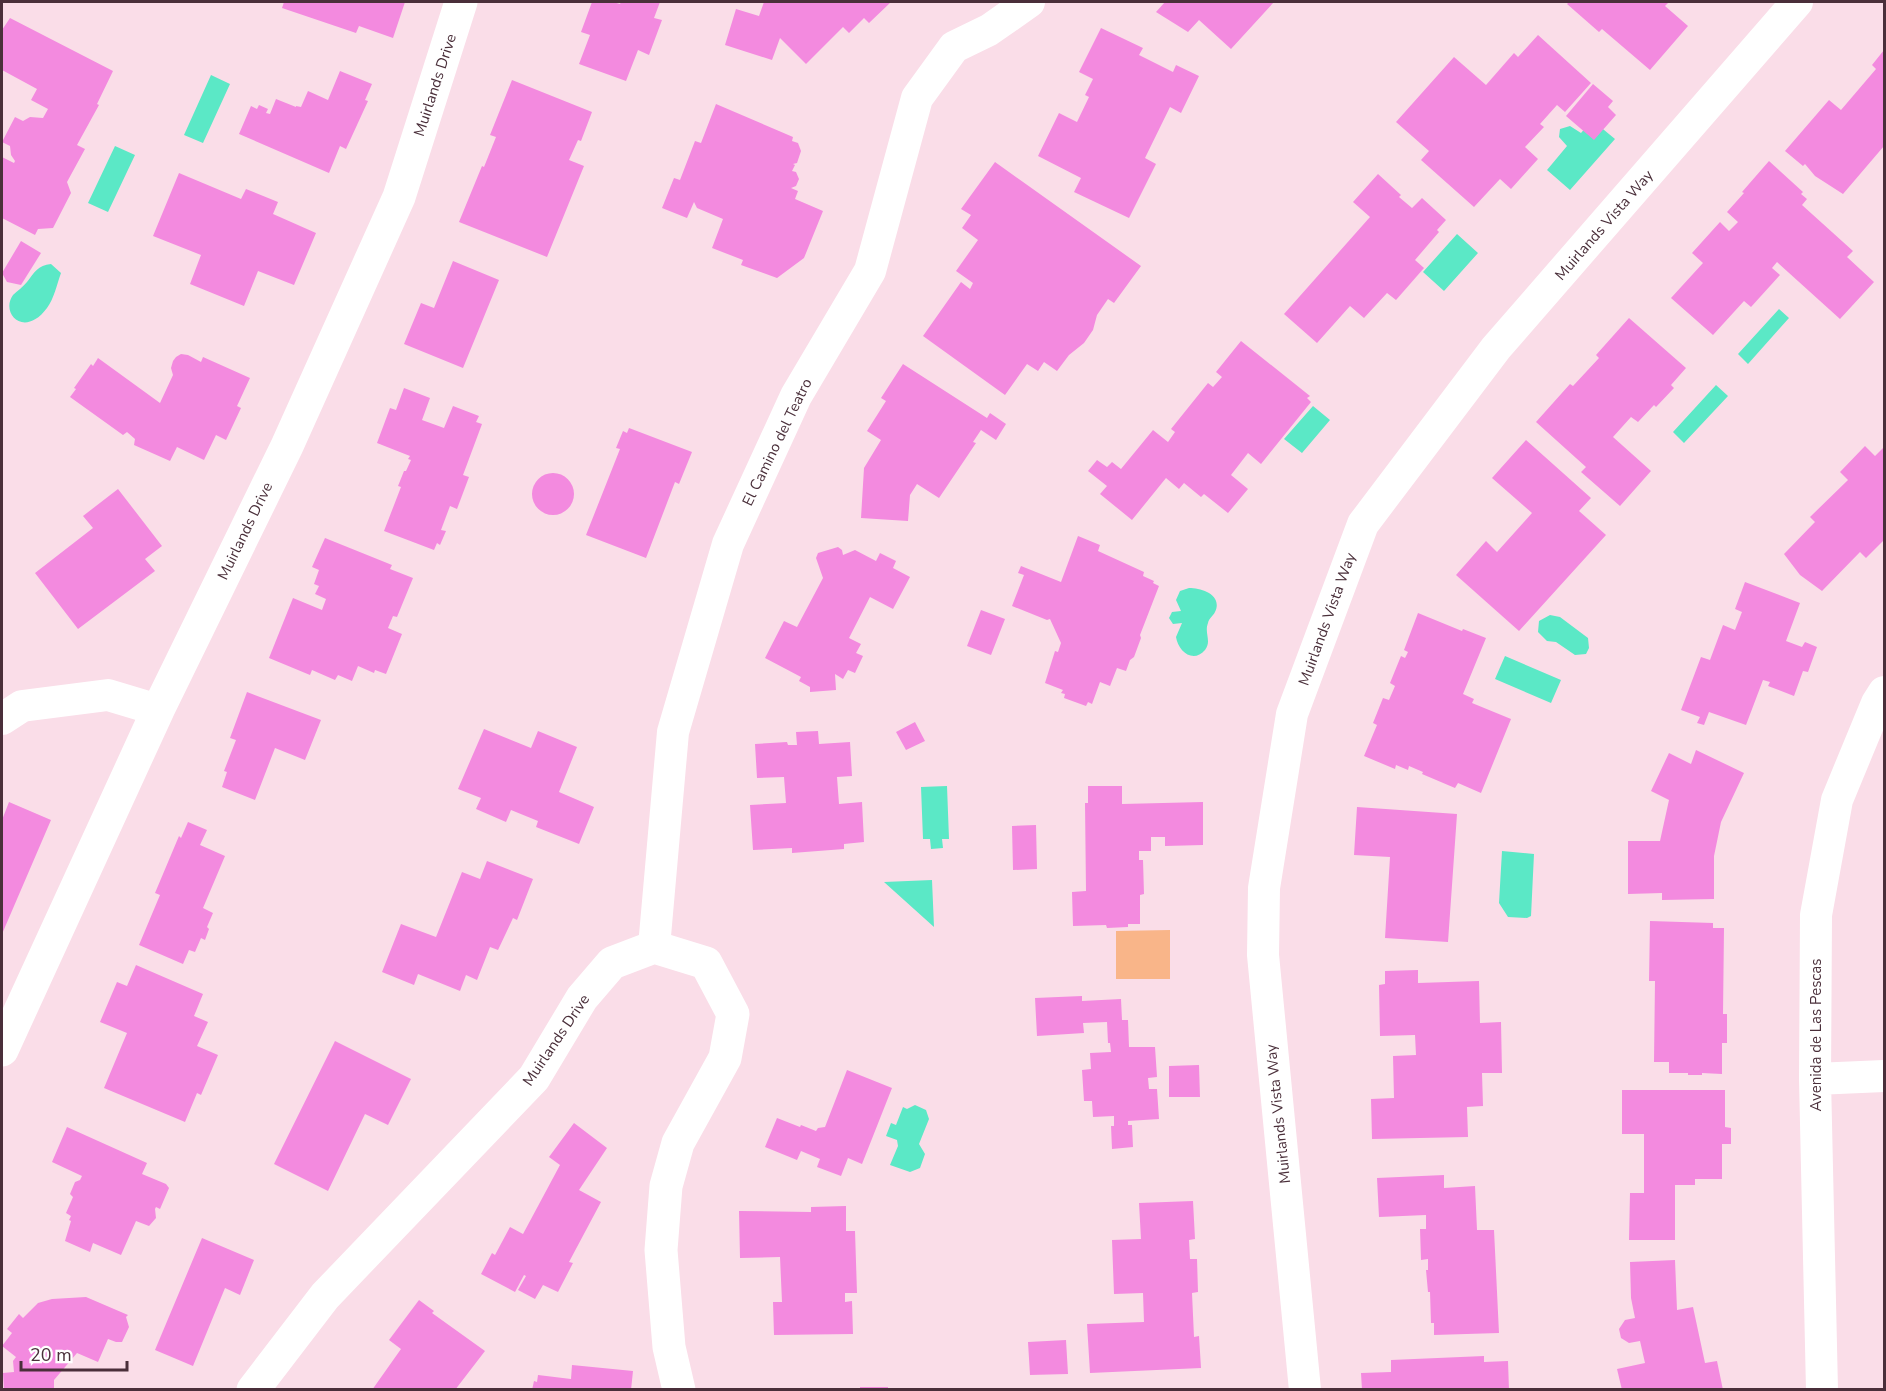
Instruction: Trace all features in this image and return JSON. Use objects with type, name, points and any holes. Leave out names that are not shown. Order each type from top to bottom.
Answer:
[{"type":"street","name":"Muirlands Drive","points":[[2,1050],[158,710],[287,446],[399,197],[461,2]]},
{"type":"street","name":"El Camino del Teatro","points":[[654,947],[673,732],[728,543],[796,396],[870,271],[917,98],[954,47],[989,30],[1029,2]]},
{"type":"street","name":"Muirlands Vista Way","points":[[1305,1389],[1263,955],[1264,888],[1292,714],[1363,524],[1496,348],[1797,2]]},
{"type":"street","name":"Avenida de Las Pescas","points":[[1822,1389],[1815,1079],[1816,915],[1838,800],[1877,703],[1884,692]]},
{"type":"street","points":[[2,719],[22,706],[108,695],[158,710]]},
{"type":"street","name":"Muirlands Drive","points":[[253,1389],[326,1296],[534,1078],[582,998],[612,963],[654,947]]},
{"type":"street","points":[[654,947],[706,963],[733,1014],[725,1058],[678,1143],[666,1186],[661,1250],[669,1347],[679,1389]]},
{"type":"street","points":[[1815,1079],[1884,1076]]},
{"type":"shaded area","points":[[211,75],[230,84],[203,143],[184,135]]},
{"type":"shaded area","points":[[1592,120],[1615,139],[1570,190],[1547,170],[1567,146],[1559,137],[1560,129],[1570,126],[1581,133]]},
{"type":"shaded area","points":[[115,146],[135,155],[108,212],[88,203]]},
{"type":"shaded area","points":[[1457,234],[1478,253],[1444,291],[1423,272]]},
{"type":"shaded area","points":[[51,264],[61,273],[47,308],[30,322],[16,320],[10,309],[13,295],[37,270]]},
{"type":"shaded area","points":[[1779,309],[1789,318],[1748,364],[1738,354]]},
{"type":"shaded area","points":[[1716,385],[1728,396],[1684,443],[1673,432]]},
{"type":"shaded area","points":[[1313,406],[1330,420],[1302,453],[1284,439]]},
{"type":"shaded area","points":[[1189,588],[1200,589],[1210,594],[1214,597],[1217,606],[1207,627],[1207,647],[1196,656],[1187,654],[1180,647],[1176,637],[1182,623],[1173,624],[1169,618],[1172,612],[1181,611],[1176,600],[1180,591]]},
{"type":"shaded area","points":[[1550,615],[1560,617],[1588,638],[1589,648],[1586,654],[1575,655],[1556,642],[1547,641],[1538,632],[1539,621]]},
{"type":"shaded area","points":[[1505,656],[1561,680],[1551,703],[1495,679]]},
{"type":"shaded area","points":[[947,786],[949,839],[942,839],[943,848],[931,849],[930,839],[923,839],[921,787]]},
{"type":"shaded area","points":[[1502,851],[1534,854],[1531,916],[1527,918],[1508,917],[1499,903]]},
{"type":"shaded area","points":[[932,880],[934,927],[884,882]]},
{"type":"shaded area","points":[[1170,930],[1170,979],[1116,979],[1116,931]]},
{"type":"shaded area","points":[[915,1105],[926,1110],[929,1119],[919,1144],[925,1154],[920,1168],[910,1172],[890,1165],[898,1146],[897,1140],[886,1136],[891,1123],[896,1125],[903,1107],[907,1109]]},
{"type":"building","points":[[284,2],[405,2],[393,38],[359,26],[356,33],[282,8]]},
{"type":"building","points":[[592,2],[620,4],[621,2],[660,2],[654,18],[662,20],[649,55],[638,50],[626,81],[579,64],[590,35],[581,32]]},
{"type":"building","points":[[764,2],[891,2],[869,23],[864,18],[849,33],[843,27],[806,64],[780,38],[772,60],[725,45],[736,9],[759,16]]},
{"type":"building","points":[[1165,2],[1274,2],[1231,49],[1199,20],[1188,32],[1156,12]]},
{"type":"building","points":[[1569,2],[1669,2],[1665,6],[1688,26],[1650,70],[1602,29],[1599,32],[1567,4]]},
{"type":"building","points":[[10,18],[113,71],[97,104],[99,105],[77,145],[85,149],[67,182],[71,193],[53,228],[38,229],[35,235],[2,218],[2,157],[14,163],[15,161],[11,155],[10,146],[2,142],[15,117],[23,121],[30,117],[43,118],[48,109],[31,100],[37,89],[2,70],[2,30]]},
{"type":"building","points":[[1101,28],[1143,48],[1139,55],[1173,72],[1176,65],[1199,76],[1181,113],[1170,107],[1145,158],[1156,164],[1129,218],[1074,192],[1081,178],[1038,156],[1059,113],[1077,122],[1089,97],[1085,95],[1093,79],[1079,72]]},
{"type":"building","points":[[1538,35],[1591,83],[1565,112],[1557,105],[1540,124],[1544,127],[1525,147],[1538,159],[1511,189],[1500,179],[1474,207],[1421,160],[1429,151],[1396,122],[1454,57],[1486,85],[1514,53],[1518,57]]},
{"type":"building","points":[[1884,50],[1884,146],[1843,194],[1815,176],[1805,164],[1803,166],[1785,151],[1829,100],[1841,110],[1876,69],[1872,65]]},
{"type":"building","points":[[340,71],[372,84],[365,100],[368,101],[346,149],[340,146],[329,173],[239,134],[251,106],[257,109],[259,105],[268,109],[266,113],[270,114],[276,99],[301,107],[308,91],[328,100]]},
{"type":"building","points":[[512,80],[592,112],[581,141],[578,140],[569,160],[584,166],[547,257],[459,222],[496,137],[490,135]]},
{"type":"building","points":[[1593,84],[1613,101],[1608,107],[1616,115],[1594,140],[1566,116]]},
{"type":"building","points":[[716,104],[793,137],[792,141],[798,143],[801,151],[797,163],[793,164],[795,165],[792,171],[796,172],[799,179],[796,186],[791,188],[798,191],[795,199],[823,211],[804,258],[777,278],[741,265],[743,260],[712,248],[723,219],[697,208],[694,202],[687,218],[662,208],[674,178],[680,180],[695,141],[701,143]]},
{"type":"building","points":[[1769,161],[1803,192],[1801,194],[1807,199],[1802,205],[1853,251],[1847,257],[1874,282],[1840,319],[1777,262],[1772,268],[1780,275],[1751,307],[1744,301],[1713,335],[1671,298],[1703,263],[1692,253],[1720,222],[1729,231],[1738,222],[1727,212]]},
{"type":"building","points":[[995,162],[1141,266],[1114,303],[1108,299],[1097,315],[1093,330],[1084,343],[1069,355],[1057,371],[1044,362],[1038,371],[1027,364],[1005,395],[923,336],[961,282],[970,289],[973,283],[956,271],[978,240],[962,228],[971,215],[961,209]]},
{"type":"building","points":[[179,173],[241,199],[246,189],[278,202],[273,214],[316,233],[294,285],[258,271],[244,306],[190,284],[201,255],[153,236]]},
{"type":"building","points":[[1378,174],[1412,208],[1422,198],[1446,220],[1437,230],[1439,232],[1415,260],[1424,268],[1396,300],[1387,293],[1364,318],[1350,306],[1317,343],[1284,314],[1370,217],[1353,202]]},
{"type":"building","points":[[21,241],[41,253],[21,285],[7,282],[2,273]]},
{"type":"building","points":[[453,261],[499,280],[463,368],[404,344],[421,303],[434,308]]},
{"type":"building","points":[[1629,318],[1686,368],[1671,385],[1674,388],[1656,407],[1654,405],[1638,422],[1631,417],[1613,437],[1651,471],[1620,506],[1581,472],[1586,467],[1536,422],[1570,384],[1573,386],[1599,358],[1596,355]]},
{"type":"building","points":[[1241,341],[1310,396],[1307,398],[1311,402],[1261,464],[1248,453],[1231,475],[1248,489],[1228,513],[1204,494],[1201,497],[1184,483],[1179,489],[1166,478],[1132,520],[1100,494],[1107,486],[1088,471],[1097,460],[1107,467],[1112,462],[1121,469],[1153,430],[1168,442],[1175,432],[1171,429],[1208,383],[1213,387],[1222,377],[1216,372]]},
{"type":"building","points":[[181,354],[201,362],[203,357],[250,378],[237,406],[241,408],[226,440],[216,435],[204,460],[177,447],[170,461],[134,445],[135,439],[127,432],[123,435],[70,397],[91,364],[93,366],[98,358],[160,403],[173,375],[171,368],[173,361]]},
{"type":"building","points":[[903,364],[987,418],[990,413],[1006,424],[996,440],[981,430],[973,442],[976,443],[939,498],[917,484],[910,495],[908,521],[861,518],[864,468],[881,440],[867,431],[886,401],[881,398]]},
{"type":"building","points":[[404,388],[430,398],[422,420],[444,428],[453,406],[479,416],[476,422],[482,424],[463,475],[469,477],[457,509],[450,506],[441,530],[446,531],[440,545],[437,543],[434,550],[384,531],[401,487],[398,486],[411,460],[408,459],[410,456],[377,443],[390,408],[396,410]]},
{"type":"building","points":[[629,428],[692,452],[679,484],[675,482],[646,558],[586,535],[620,449],[616,448],[623,431],[627,433]]},
{"type":"building","points":[[1526,440],[1591,498],[1579,511],[1606,535],[1519,631],[1456,575],[1486,541],[1497,552],[1532,513],[1492,478]]},
{"type":"building","points":[[1865,446],[1875,456],[1884,447],[1884,540],[1866,558],[1860,552],[1822,591],[1800,575],[1784,554],[1815,522],[1810,517],[1848,480],[1840,472]]},
{"type":"building","points":[[553,473],[568,479],[574,494],[568,509],[553,515],[538,509],[532,494],[538,479]]},
{"type":"building","points":[[118,489],[162,546],[145,559],[155,571],[78,629],[35,573],[93,528],[83,516]]},
{"type":"building","points":[[1078,536],[1100,545],[1098,551],[1144,572],[1143,576],[1159,586],[1134,657],[1130,660],[1126,671],[1117,668],[1110,686],[1100,682],[1092,704],[1088,702],[1086,706],[1064,698],[1065,694],[1061,693],[1063,690],[1045,683],[1055,651],[1058,652],[1061,643],[1050,619],[1047,620],[1012,606],[1024,575],[1018,573],[1021,566],[1061,582]]},
{"type":"building","points":[[325,538],[392,565],[390,569],[413,578],[397,617],[393,616],[388,628],[402,634],[386,674],[375,670],[374,673],[358,666],[352,681],[338,675],[335,680],[312,670],[310,675],[269,658],[293,598],[322,610],[326,599],[315,594],[319,586],[314,584],[319,570],[312,567]]},
{"type":"building","points":[[838,547],[842,550],[843,555],[855,550],[876,561],[880,553],[896,561],[893,568],[910,577],[893,609],[870,597],[849,638],[861,644],[856,653],[863,656],[855,673],[848,670],[843,679],[835,674],[836,690],[810,692],[810,687],[799,681],[801,677],[765,658],[784,621],[797,627],[823,578],[816,558],[818,553]]},
{"type":"building","points":[[1745,582],[1800,603],[1786,641],[1802,647],[1805,642],[1817,647],[1808,672],[1803,671],[1794,696],[1768,686],[1770,682],[1763,680],[1746,725],[1709,712],[1704,725],[1697,723],[1700,717],[1681,710],[1701,657],[1710,660],[1723,625],[1735,630],[1742,612],[1735,609]]},
{"type":"building","points":[[981,610],[1005,619],[991,655],[967,646]]},
{"type":"building","points":[[1418,613],[1486,638],[1463,694],[1474,699],[1472,703],[1511,719],[1481,793],[1458,783],[1455,788],[1409,766],[1408,770],[1396,765],[1395,769],[1364,756],[1377,725],[1373,723],[1383,698],[1389,700],[1395,686],[1390,683],[1401,656],[1405,658],[1408,652],[1404,650]]},
{"type":"building","points":[[247,692],[321,720],[305,760],[275,748],[255,800],[222,787],[227,772],[224,771],[236,740],[230,738]]},
{"type":"building","points":[[915,722],[925,741],[906,750],[896,732]]},
{"type":"building","points":[[484,729],[531,748],[538,731],[577,747],[559,792],[594,807],[579,844],[536,827],[538,821],[511,810],[506,822],[476,809],[481,798],[458,789]]},
{"type":"building","points":[[818,731],[819,744],[850,742],[852,776],[837,777],[839,804],[862,802],[864,842],[844,844],[844,849],[792,853],[792,848],[753,850],[750,805],[786,803],[784,777],[757,778],[755,744],[787,742],[788,745],[797,745],[796,732]]},
{"type":"building","points":[[1696,750],[1744,773],[1721,822],[1714,856],[1714,899],[1662,900],[1662,893],[1628,894],[1628,841],[1660,841],[1669,800],[1651,791],[1669,753],[1691,764]]},
{"type":"building","points":[[1088,786],[1122,786],[1122,804],[1203,802],[1203,845],[1165,846],[1165,837],[1151,837],[1151,851],[1139,851],[1139,860],[1143,860],[1144,894],[1140,895],[1140,924],[1107,928],[1106,925],[1073,926],[1072,892],[1086,891],[1085,803],[1088,803]]},
{"type":"building","points":[[9,802],[51,820],[2,934],[2,820]]},
{"type":"building","points":[[1357,807],[1457,814],[1448,942],[1385,938],[1390,857],[1354,855]]},
{"type":"building","points":[[188,822],[207,830],[200,845],[225,856],[203,908],[213,913],[205,940],[201,938],[195,952],[189,950],[183,964],[139,945],[160,895],[155,893],[179,836],[181,838]]},
{"type":"building","points":[[1036,825],[1037,869],[1013,870],[1012,826]]},
{"type":"building","points":[[487,861],[533,879],[517,920],[513,918],[498,950],[490,947],[477,980],[466,975],[460,991],[418,974],[414,985],[382,972],[401,924],[436,937],[462,872],[480,879]]},
{"type":"building","points":[[1650,921],[1713,923],[1713,928],[1724,928],[1723,1014],[1727,1014],[1727,1043],[1722,1043],[1722,1074],[1669,1073],[1669,1062],[1654,1062],[1655,981],[1649,981]]},
{"type":"building","points":[[136,965],[203,994],[194,1016],[208,1022],[197,1046],[218,1055],[201,1095],[197,1093],[185,1122],[104,1088],[127,1033],[100,1022],[117,982],[127,986]]},
{"type":"building","points":[[1418,970],[1418,983],[1479,981],[1480,1023],[1501,1022],[1502,1073],[1482,1073],[1483,1106],[1467,1107],[1468,1137],[1372,1139],[1371,1099],[1394,1098],[1393,1056],[1416,1055],[1415,1035],[1380,1036],[1379,985],[1385,984],[1385,971]]},
{"type":"building","points":[[1082,996],[1082,1001],[1121,999],[1122,1020],[1128,1020],[1129,1047],[1155,1047],[1157,1077],[1148,1078],[1149,1089],[1157,1089],[1159,1119],[1128,1121],[1128,1125],[1132,1125],[1133,1147],[1112,1149],[1111,1126],[1114,1126],[1114,1116],[1093,1117],[1092,1101],[1084,1101],[1082,1070],[1091,1069],[1090,1053],[1111,1052],[1107,1022],[1083,1023],[1084,1033],[1037,1036],[1035,998]]},
{"type":"building","points":[[335,1041],[411,1079],[388,1125],[365,1114],[328,1191],[274,1164]]},
{"type":"building","points":[[1199,1065],[1200,1097],[1169,1097],[1169,1066]]},
{"type":"building","points":[[847,1070],[892,1088],[862,1164],[848,1158],[841,1176],[817,1167],[820,1159],[801,1151],[797,1160],[765,1147],[777,1118],[816,1131],[818,1128],[825,1127]]},
{"type":"building","points":[[1622,1090],[1725,1090],[1725,1127],[1731,1128],[1731,1144],[1722,1144],[1722,1179],[1695,1179],[1695,1185],[1675,1185],[1675,1240],[1629,1240],[1630,1193],[1644,1193],[1644,1134],[1622,1134]]},
{"type":"building","points":[[574,1123],[607,1148],[579,1190],[601,1202],[569,1262],[573,1263],[558,1292],[543,1285],[535,1299],[518,1290],[526,1276],[524,1275],[515,1292],[481,1274],[492,1253],[495,1255],[510,1227],[523,1234],[560,1165],[549,1157]]},
{"type":"building","points":[[67,1127],[147,1163],[142,1174],[166,1184],[169,1188],[160,1209],[156,1207],[156,1218],[149,1226],[136,1221],[121,1255],[93,1243],[90,1252],[65,1241],[71,1221],[69,1220],[71,1216],[66,1213],[73,1197],[70,1194],[75,1182],[82,1176],[52,1162]]},
{"type":"building","points":[[1444,1175],[1444,1188],[1475,1186],[1477,1230],[1494,1230],[1499,1333],[1434,1335],[1426,1270],[1428,1270],[1428,1259],[1421,1260],[1420,1229],[1426,1229],[1426,1215],[1379,1217],[1377,1178]]},
{"type":"building","points":[[1193,1201],[1195,1239],[1189,1240],[1190,1259],[1197,1259],[1198,1292],[1192,1293],[1194,1337],[1199,1336],[1201,1368],[1090,1373],[1087,1324],[1144,1322],[1143,1293],[1114,1294],[1112,1240],[1141,1239],[1139,1203]]},
{"type":"building","points":[[846,1206],[846,1231],[855,1231],[857,1293],[845,1293],[845,1302],[852,1301],[853,1334],[774,1335],[773,1302],[782,1302],[780,1257],[740,1258],[739,1211],[811,1212],[811,1207]]},
{"type":"building","points":[[202,1238],[254,1260],[240,1295],[225,1288],[193,1366],[155,1350]]},
{"type":"building","points":[[1675,1260],[1677,1310],[1693,1307],[1705,1363],[1717,1361],[1723,1390],[1622,1390],[1617,1369],[1645,1363],[1640,1341],[1629,1343],[1621,1338],[1619,1329],[1625,1320],[1635,1318],[1631,1298],[1630,1262]]},
{"type":"building","points":[[86,1297],[128,1315],[126,1317],[129,1327],[122,1342],[108,1339],[98,1362],[77,1353],[54,1380],[54,1390],[4,1390],[3,1373],[14,1372],[13,1361],[16,1357],[2,1346],[12,1333],[7,1329],[19,1314],[23,1318],[38,1303],[52,1299]]},
{"type":"building","points":[[419,1300],[434,1311],[432,1313],[485,1351],[455,1390],[372,1390],[401,1349],[389,1340]]},
{"type":"building","points":[[1066,1340],[1068,1374],[1030,1375],[1028,1342]]},
{"type":"building","points":[[1484,1356],[1484,1362],[1508,1361],[1509,1390],[1362,1390],[1361,1373],[1391,1372],[1391,1360]]},
{"type":"building","points":[[572,1365],[633,1371],[631,1390],[532,1390],[538,1375],[571,1379]]},
{"type":"building","points":[[860,1387],[888,1387],[888,1390],[860,1390]]}]
